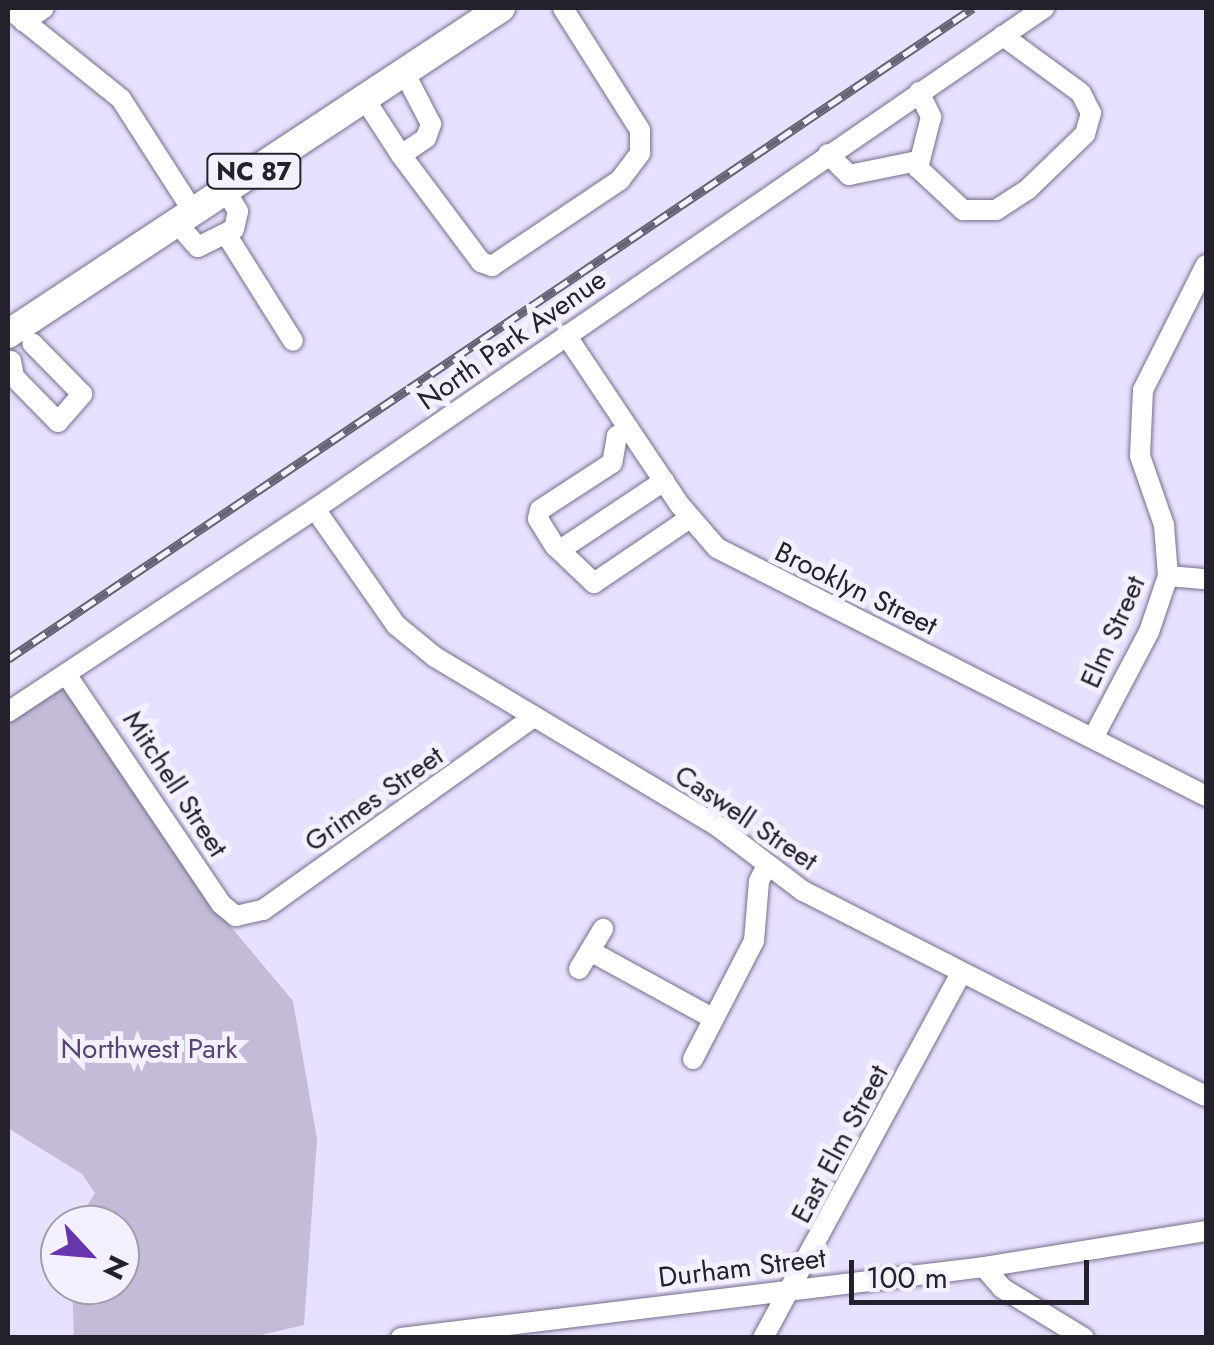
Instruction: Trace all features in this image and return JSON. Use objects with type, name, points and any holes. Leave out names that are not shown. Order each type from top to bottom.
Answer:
[{"type":"highway","name":"NC 87","points":[[16,344],[185,217],[501,8]]},
{"type":"street","points":[[8,8],[121,99],[198,246],[226,234],[238,212],[226,190]]},
{"type":"street","points":[[24,22],[44,8]]},
{"type":"street","points":[[364,98],[481,262],[492,266],[620,180],[640,153],[640,130],[562,8]]},
{"type":"street","name":"North Park Avenue","points":[[8,712],[315,510],[1044,8]]},
{"type":"street","points":[[918,161],[963,210],[996,210],[1027,190],[1085,134],[1091,113],[1081,93],[1003,36]]},
{"type":"street","points":[[401,155],[426,138],[430,124],[404,72]]},
{"type":"street","points":[[918,161],[930,117],[919,92]]},
{"type":"street","points":[[828,154],[849,175],[918,161]]},
{"type":"street","points":[[226,234],[292,341]]},
{"type":"street","name":"Elm Street","points":[[1093,738],[1149,632],[1168,576],[1164,526],[1140,456],[1143,390],[1206,264]]},
{"type":"street","name":"Brooklyn Street","points":[[566,334],[690,518],[717,548],[1206,796]]},
{"type":"street","points":[[628,428],[618,436],[612,463],[540,510],[538,519],[560,550],[594,583],[690,518]]},
{"type":"street","points":[[560,550],[664,481]]},
{"type":"street","name":"Caswell Street","points":[[315,510],[396,625],[532,718],[716,825],[767,865],[961,974],[1206,1096]]},
{"type":"street","points":[[1168,576],[1206,579]]},
{"type":"street","name":"Mitchell Street","points":[[66,674],[221,904],[243,916]]},
{"type":"street","name":"Grimes Street","points":[[243,916],[263,910],[532,718]]},
{"type":"street","points":[[693,1059],[754,941],[759,882],[767,865]]},
{"type":"street","points":[[603,929],[584,960],[714,1019]]},
{"type":"street","name":"East Elm Street","points":[[763,1338],[961,974]]},
{"type":"street","name":"Durham Street","points":[[401,1338],[984,1267],[1206,1231]]},
{"type":"street","points":[[984,1267],[1002,1288],[1084,1338]]},
{"type":"green space","name":"Northwest Park","points":[[67,684],[226,921],[293,1001],[317,1139],[304,1325],[252,1337],[74,1337],[73,1305],[140,1305],[140,1205],[88,1205],[95,1193],[82,1174],[8,1128],[8,719]]},
{"type":"railway","points":[[8,659],[973,8]]}]
